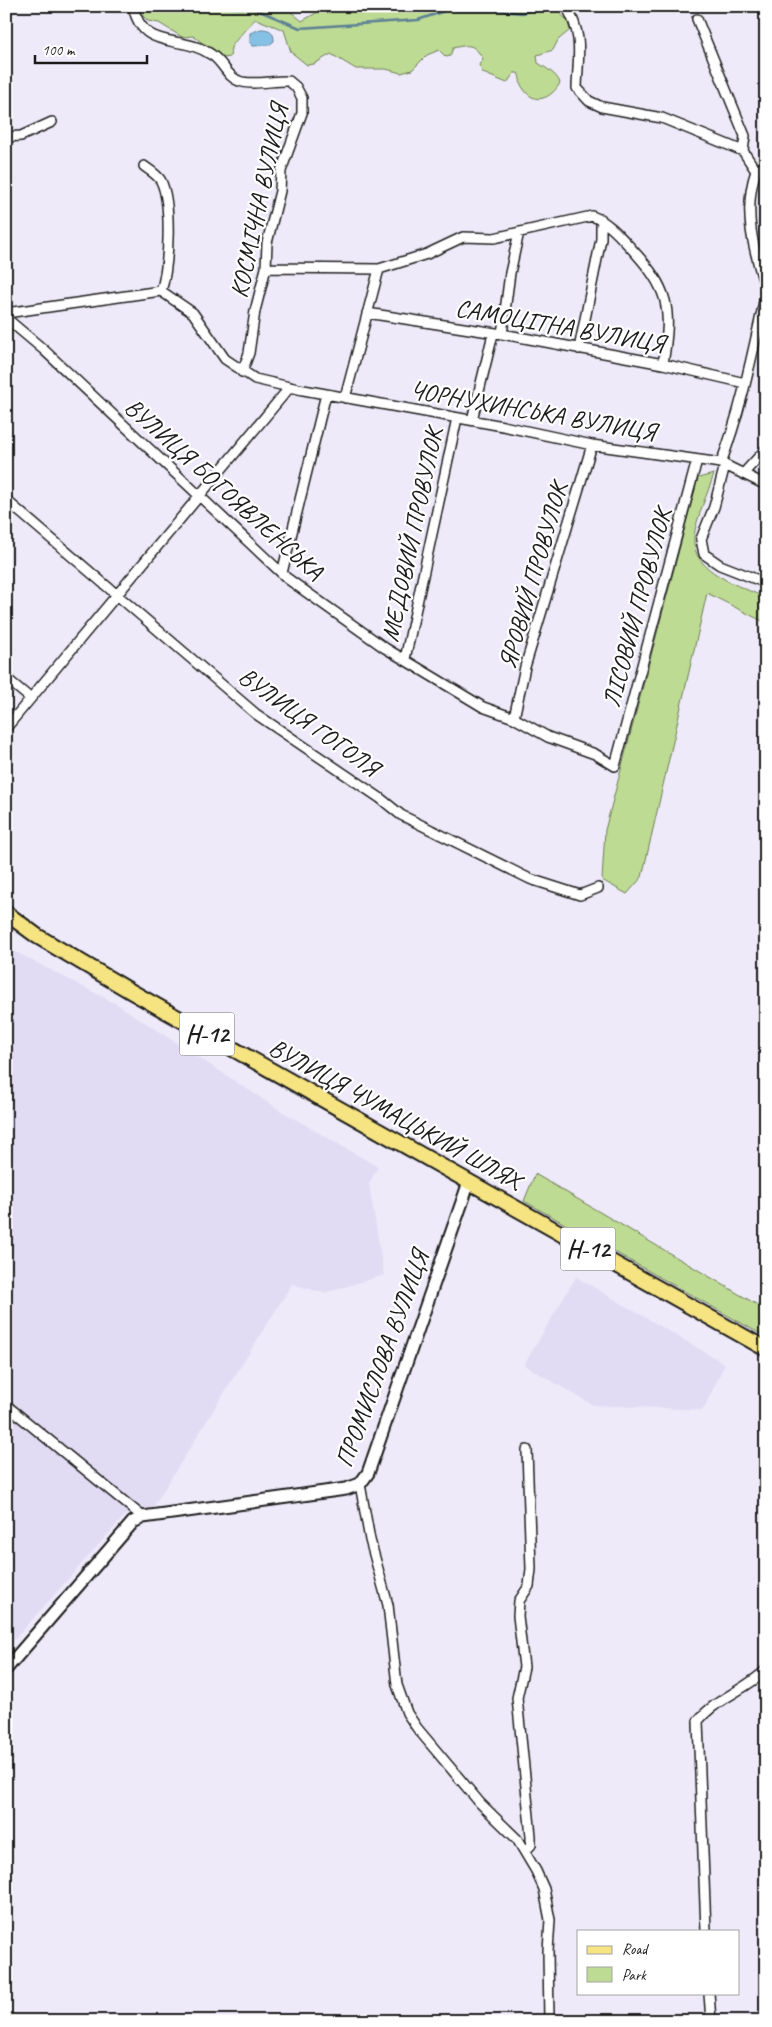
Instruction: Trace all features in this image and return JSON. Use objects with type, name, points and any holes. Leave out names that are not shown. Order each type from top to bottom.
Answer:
[{"type":"main road","name":"ВУЛИЦЯ ЧУМАЦЬКИЙ ШЛЯХ","points":[[6,913],[37,936],[132,992],[766,1349]]},
{"type":"street","name":"КОСМІЧНА ВУЛИЦЯ","points":[[133,6],[139,27],[145,32],[212,54],[231,77],[238,81],[246,83],[289,81],[296,87],[302,98],[302,113],[281,171],[280,191],[267,243],[266,268],[255,311],[249,353],[242,372]]},
{"type":"street","points":[[566,6],[575,20],[580,36],[577,88],[589,101],[602,107],[662,118],[743,151],[756,171]]},
{"type":"street","points":[[697,19],[745,136],[743,151]]},
{"type":"street","points":[[6,137],[21,136],[52,122]]},
{"type":"street","points":[[766,165],[756,171],[750,186],[750,229],[753,250],[766,291],[746,383],[723,464],[714,507],[702,538],[704,554],[720,565],[766,582]]},
{"type":"street","points":[[6,313],[161,291],[167,263],[166,202],[161,181],[144,166]]},
{"type":"street","points":[[266,268],[379,270],[427,254],[463,237],[494,238],[592,216],[601,219],[618,234],[655,275],[665,296],[667,307],[663,364]]},
{"type":"street","points":[[579,349],[601,239],[601,219]]},
{"type":"street","points":[[472,420],[498,334],[519,232]]},
{"type":"street","points":[[345,398],[379,270]]},
{"type":"street","name":"ЧОРНУХИНСЬКА ВУЛИЦЯ","points":[[161,291],[193,313],[225,359],[242,372],[254,378],[345,398],[472,420],[592,445],[723,464],[766,485]]},
{"type":"street","name":"САМОЦІТНА ВУЛИЦЯ","points":[[367,313],[498,334],[663,364],[746,383]]},
{"type":"street","name":"ВУЛИЦЯ БОГОЯВЛЕНСЬКА","points":[[6,318],[44,350],[282,573],[405,660],[483,707],[514,718],[548,737],[596,754],[615,766]]},
{"type":"street","points":[[6,728],[290,387]]},
{"type":"street","points":[[282,573],[326,394]]},
{"type":"street","name":"МЕДОВИЙ ПРОВУЛОК","points":[[405,660],[457,418]]},
{"type":"street","name":"ЯРОВИЙ ПРОВУЛОК","points":[[514,718],[525,667],[592,445]]},
{"type":"street","points":[[743,474],[766,450]]},
{"type":"street","name":"ЛІСОВИЙ ПРОВУЛОК","points":[[615,766],[697,460]]},
{"type":"street","name":"ВУЛИЦЯ ГОГОЛЯ","points":[[6,500],[256,714],[380,798],[401,815],[530,879],[580,895],[598,888]]},
{"type":"street","points":[[6,678],[30,698]]},
{"type":"street","name":"ПРОМИСЛОВА ВУЛИЦЯ","points":[[142,1517],[346,1489],[360,1484],[368,1473],[469,1182]]},
{"type":"street","points":[[6,1405],[142,1517],[133,1522],[124,1532],[6,1669]]},
{"type":"street","points":[[524,1851],[530,1845],[531,1836],[517,1698],[524,1667],[518,1616],[519,1601],[529,1586],[531,1569],[527,1450]]},
{"type":"street","points":[[360,1484],[370,1540],[388,1605],[397,1685],[407,1713],[417,1728],[480,1803],[517,1839],[544,1889],[550,1920],[548,1950],[549,2021]]},
{"type":"street","points":[[706,1930],[698,1721],[727,1696],[754,1681],[766,1670]]},
{"type":"street","points":[[709,1994],[711,2021]]},
{"type":"shaded area","points":[[6,947],[118,1005],[281,1111],[378,1167],[369,1184],[384,1275],[324,1293],[292,1284],[153,1507],[125,1515],[6,1649]]},
{"type":"shaded area","points":[[576,1277],[725,1364],[703,1410],[593,1405],[524,1365]]},
{"type":"green space","points":[[139,6],[284,6],[302,21],[316,13],[318,6],[377,6],[389,11],[417,6],[552,6],[567,20],[570,30],[558,40],[553,50],[537,55],[538,63],[554,74],[560,83],[552,93],[537,99],[527,94],[521,84],[518,73],[514,73],[507,83],[483,73],[479,65],[483,59],[477,50],[471,46],[453,48],[450,56],[446,57],[439,50],[427,55],[412,70],[401,73],[386,69],[356,69],[331,54],[314,64],[307,65],[291,52],[284,30],[256,19],[232,46],[230,57],[223,58],[193,36],[182,37],[159,23],[148,21],[138,11]]},
{"type":"green space","points":[[714,474],[697,522],[694,537],[695,549],[700,560],[708,569],[731,583],[766,598],[766,623],[707,593],[642,877],[627,894],[602,880],[605,830],[698,478]]},
{"type":"green space","points":[[535,1174],[766,1310],[766,1337],[524,1201]]},
{"type":"water","points":[[261,29],[270,31],[274,41],[269,45],[253,46],[250,43],[250,33]]},
{"type":"waterway","points":[[201,6],[255,9],[300,28],[418,20],[459,6]]},
{"type":"waterway","points":[[461,6],[522,13],[547,6],[560,7]]},
{"type":"waterway","points":[[574,7],[586,6]]}]
